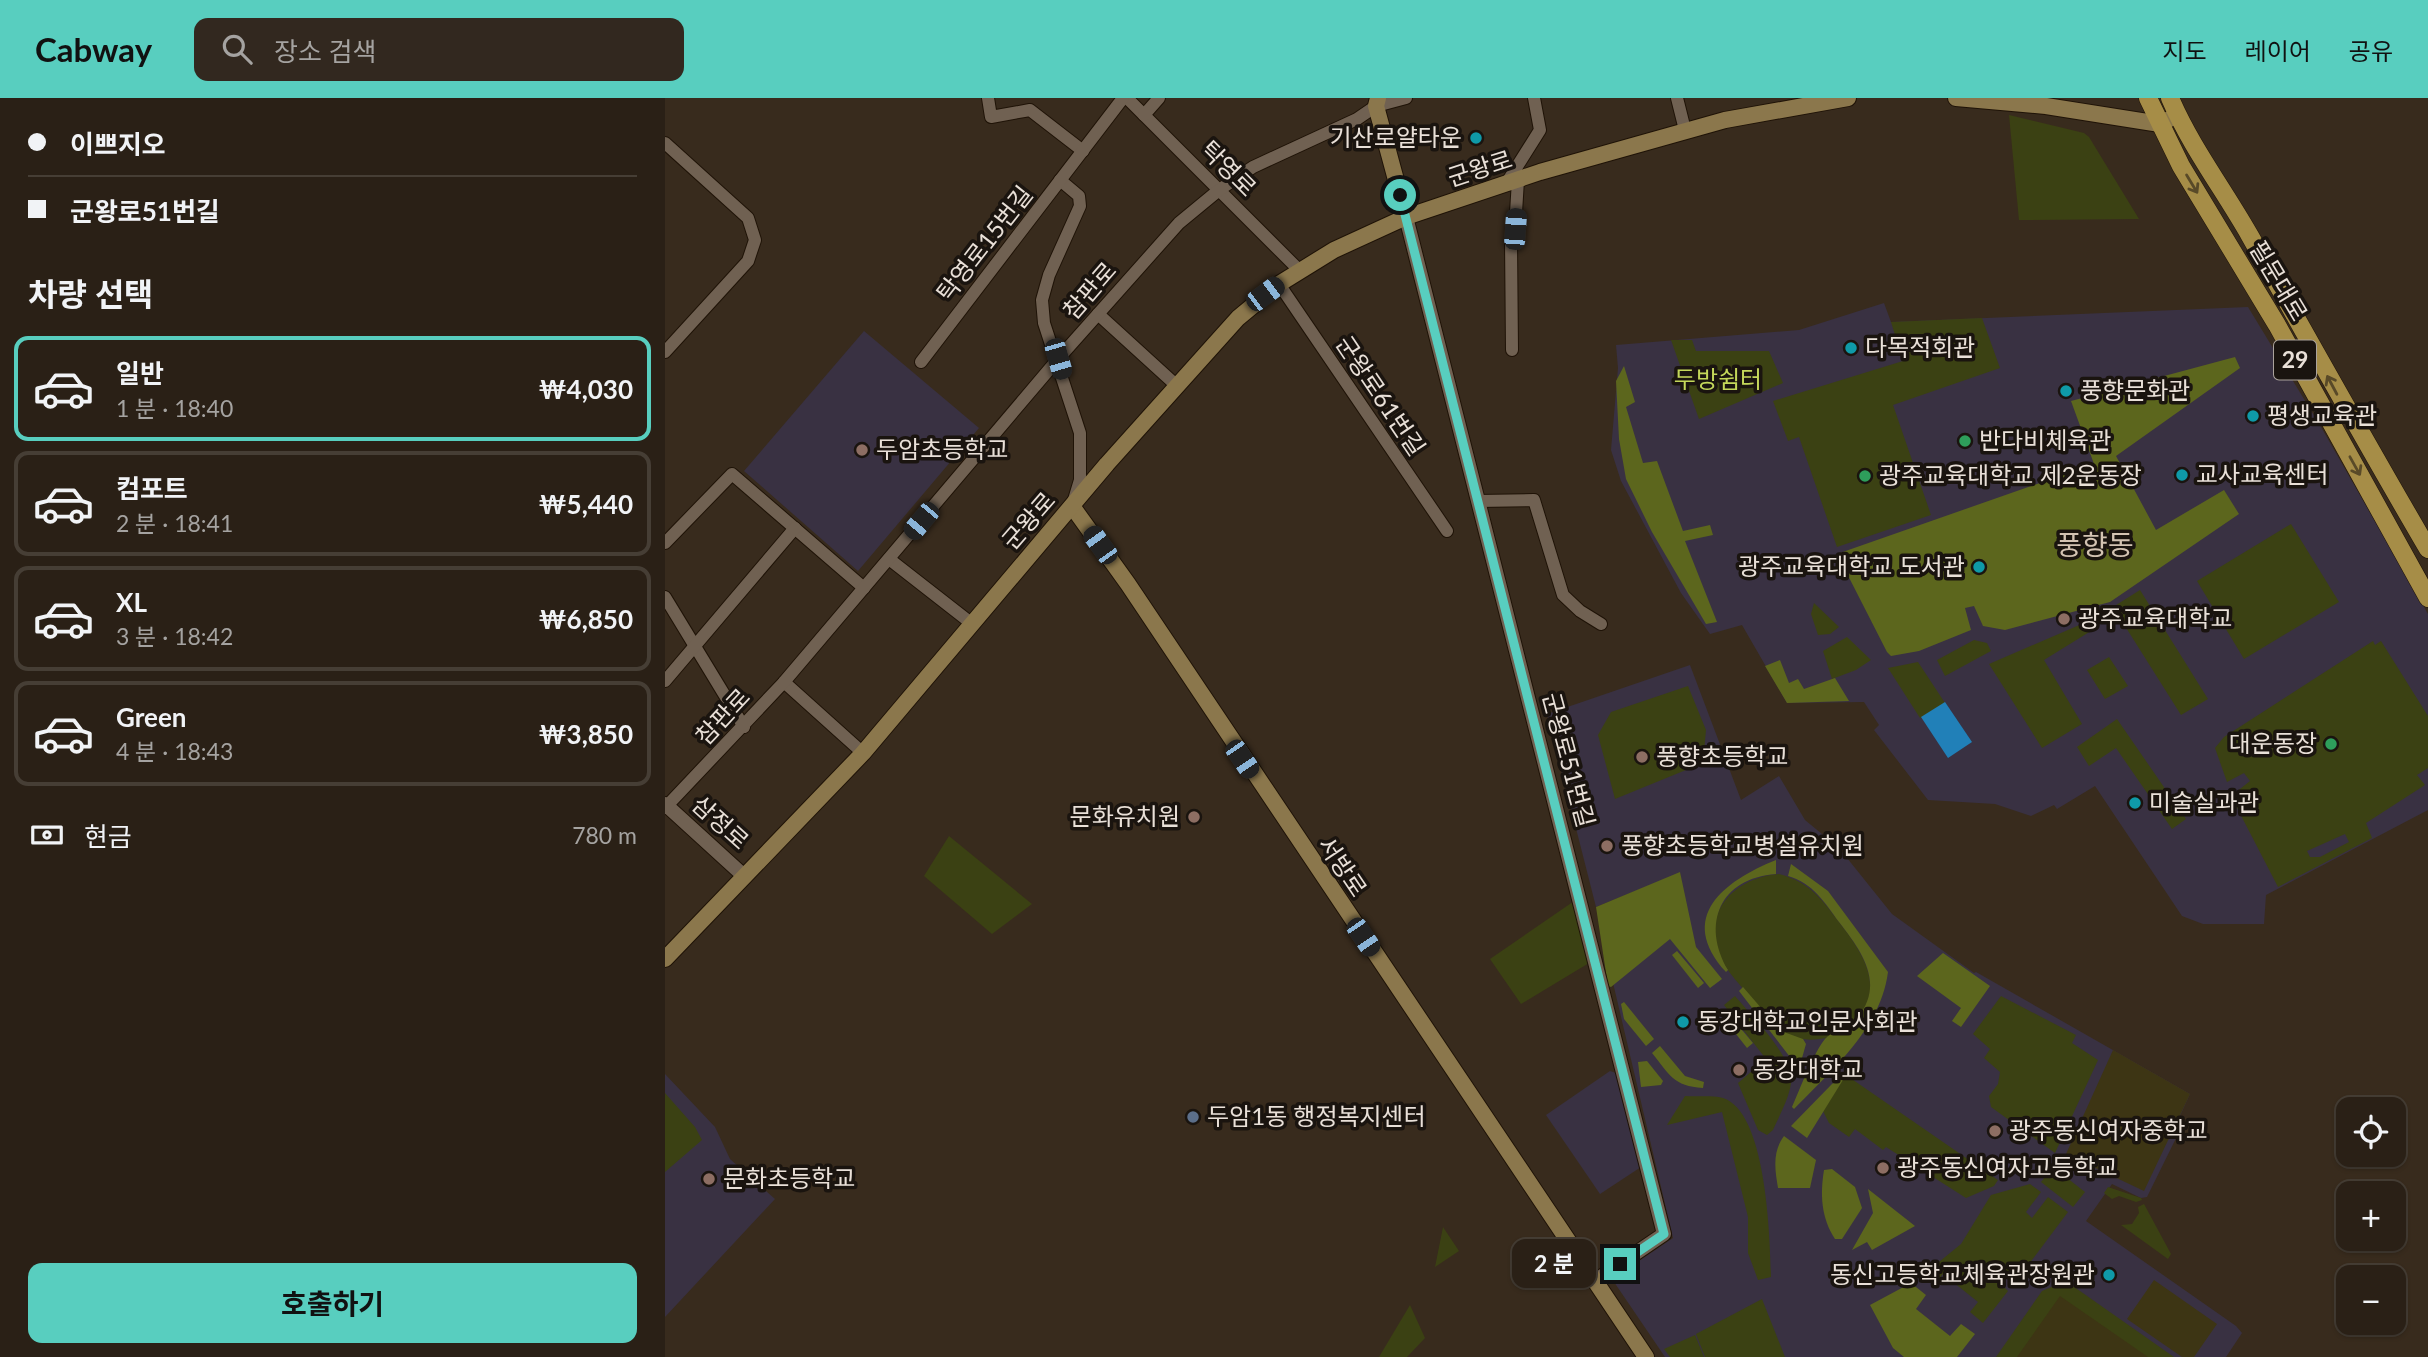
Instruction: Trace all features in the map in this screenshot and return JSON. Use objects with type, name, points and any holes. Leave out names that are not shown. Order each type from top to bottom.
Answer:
[{"type":"main road","name":"군왕로","points":[[665,959],[863,753],[971,623],[1177,386],[1238,318],[1279,284],[1299,270],[1406,217],[1512,182],[1685,130],[1848,98]]},
{"type":"main road","points":[[1956,98],[2045,102],[2160,124],[2178,115]]},
{"type":"main road","name":"필문대로","points":[[2148,98],[2181,166],[2277,325],[2427,592]]},
{"type":"main road","name":"필문대로","points":[[2170,98],[2338,396],[2428,549]]},
{"type":"main road","points":[[1373,101],[1406,217]]},
{"type":"main road","name":"서방로","points":[[1072,506],[1128,584],[1646,1357]]},
{"type":"street","points":[[988,98],[991,117],[1030,110],[1083,151]]},
{"type":"street","name":"탁영로15번길","points":[[921,362],[1125,98]]},
{"type":"street","name":"탁영로","points":[[1125,98],[1299,270]]},
{"type":"street","points":[[1144,115],[1159,98]]},
{"type":"street","name":"참판로","points":[[666,806],[784,682],[1156,246],[1219,190],[1272,156],[1357,119],[1373,101],[1406,98]]},
{"type":"street","points":[[1512,350],[1511,241],[1515,229],[1512,182],[1540,130],[1534,98]]},
{"type":"street","points":[[1677,98],[1685,130]]},
{"type":"street","points":[[665,143],[748,218],[755,240],[748,261],[665,352]]},
{"type":"street","points":[[1060,180],[1081,200],[1078,215],[1049,275],[1042,300],[1044,323],[1058,359],[1080,433],[1080,480],[1072,506]]},
{"type":"street","name":"군왕로51번길","points":[[1406,217],[1664,1234],[1595,1281]]},
{"type":"street","name":"군왕로61번길","points":[[1279,284],[1447,531]]},
{"type":"street","points":[[1098,314],[1177,386]]},
{"type":"street","points":[[665,543],[730,475],[864,588]]},
{"type":"street","points":[[1478,500],[1534,500],[1563,595],[1580,611],[1601,624]]},
{"type":"street","points":[[665,681],[795,528]]},
{"type":"street","points":[[889,559],[971,623]]},
{"type":"street","points":[[665,597],[744,727]]},
{"type":"street","points":[[784,682],[863,753]]},
{"type":"street","name":"삼정로","points":[[666,806],[744,876]]},
{"type":"shaded area","name":"광주교육대학교","points":[[1884,303],[1891,322],[2248,307],[2321,427],[2428,614],[2428,810],[2266,895],[2264,924],[2203,924],[2182,916],[2095,786],[2057,809],[2054,805],[2031,816],[1995,804],[1928,800],[1874,730],[1879,725],[1864,702],[1787,703],[1742,625],[1710,634],[1681,593],[1621,481],[1611,450],[1618,368],[1616,345],[1799,330]]},
{"type":"shaded area","name":"두암초등학교","points":[[864,331],[979,428],[858,571],[744,471]]},
{"type":"shaded area","points":[[1690,665],[1741,800],[1779,776],[1805,820],[1839,848],[1892,914],[1974,973],[2190,1094],[2179,1118],[2185,1120],[2147,1197],[2141,1198],[2112,1184],[2086,1221],[2236,1326],[2242,1333],[2226,1357],[1665,1357],[1612,1279],[1673,1238],[1610,970],[1686,906],[1680,873],[1596,907],[1547,714]]},
{"type":"shaded area","points":[[1610,1071],[1619,1074],[1641,1167],[1600,1194],[1546,1115]]},
{"type":"shaded area","name":"문화초등학교","points":[[665,1074],[715,1127],[730,1159],[775,1199],[665,1317]]},
{"type":"green space","points":[[2009,115],[2084,133],[2089,137],[2139,219],[2019,220]]},
{"type":"green space","points":[[1982,318],[2000,368],[1893,405],[1931,515],[1837,547],[1799,437],[1788,441],[1773,401],[1903,361],[1891,322]]},
{"type":"green space","name":"두방쉼터","points":[[1671,340],[1692,340],[1696,351],[1769,351],[1783,383],[1699,419]]},
{"type":"green space","points":[[2235,357],[2240,368],[2116,456],[2156,530],[2224,490],[2239,514],[2110,602],[2005,630],[1983,626],[1974,606],[1965,608],[1971,630],[1919,651],[1891,656],[1887,652],[1837,554],[2094,464],[2071,401]]},
{"type":"green space","points":[[1624,366],[1635,402],[1626,407],[1643,463],[1657,461],[1683,531],[1710,525],[1713,535],[1685,541],[1717,622],[1706,624],[1652,532],[1626,479],[1619,439],[1616,381]]},
{"type":"green space","points":[[2291,524],[2339,602],[2244,659],[2197,581]]},
{"type":"green space","points":[[2140,590],[2208,699],[2181,715],[2113,607]]},
{"type":"green space","points":[[1814,603],[1839,627],[1830,634],[1818,635],[1811,614]]},
{"type":"green space","points":[[2091,620],[2099,626],[2044,660],[2082,724],[2042,748],[1989,664]]},
{"type":"green space","points":[[1847,637],[1871,660],[1856,670],[1832,679],[1823,651]]},
{"type":"green space","points":[[1974,640],[1987,643],[1991,651],[1945,676],[1937,660]]},
{"type":"green space","name":"대운동장","points":[[2373,641],[2375,645],[2381,641],[2428,716],[2428,768],[2417,775],[2425,785],[2366,823],[2372,838],[2278,887],[2234,802],[2235,793],[2250,781],[2244,773],[2227,782],[2215,748],[2224,737]],"holes":[[[2345,834],[2349,842],[2320,857],[2310,857],[2307,851]]]},
{"type":"green space","points":[[2109,657],[2128,686],[2105,699],[2087,670]]},
{"type":"green space","points":[[1780,660],[1789,683],[1798,679],[1804,689],[1835,678],[1849,701],[1787,703],[1765,666]]},
{"type":"green space","points":[[1918,662],[1945,703],[1920,718],[1888,668]]},
{"type":"green space","points":[[1688,686],[1706,730],[1703,763],[1615,799],[1598,735],[1611,712]]},
{"type":"green space","points":[[2117,719],[2186,819],[2172,829],[2116,748],[2089,766],[2077,747]]},
{"type":"green space","points":[[949,836],[1032,904],[992,934],[924,876]]},
{"type":"green space","points":[[1776,860],[1776,874],[1757,877],[1741,884],[1729,894],[1721,906],[1716,936],[1728,970],[1726,972],[1712,952],[1705,934],[1706,918],[1713,903],[1724,890]]},
{"type":"green space","points":[[1791,864],[1828,891],[1888,972],[1884,992],[1865,1030],[1839,1063],[1794,1109],[1792,1107],[1821,1044],[1853,1023],[1869,997],[1870,984],[1868,971],[1857,946],[1818,894],[1805,883],[1788,876]]},
{"type":"green space","points":[[1680,872],[1696,947],[1722,979],[1710,988],[1670,939],[1611,987],[1608,986],[1596,907]]},
{"type":"green space","points":[[1779,874],[1799,881],[1820,898],[1858,949],[1865,963],[1870,991],[1866,1005],[1857,1018],[1835,1035],[1811,1040],[1795,1038],[1778,1028],[1730,973],[1718,952],[1715,922],[1727,898],[1750,881]]},
{"type":"green space","points":[[1580,897],[1594,960],[1521,1004],[1490,959]]},
{"type":"green space","points":[[1677,951],[1704,983],[1698,988],[1672,955]]},
{"type":"green space","points":[[1943,953],[1990,986],[1961,1027],[1952,1021],[1961,1008],[1917,976]]},
{"type":"green space","points":[[1743,987],[1781,1031],[1803,1039],[1806,1044],[1800,1065],[1797,1066],[1739,991]]},
{"type":"green space","points":[[1735,996],[1771,1038],[1790,1073],[1791,1083],[1786,1101],[1773,1130],[1767,1135],[1758,1130],[1738,1083],[1766,1059],[1724,1005]]},
{"type":"green space","points":[[2001,996],[2076,1035],[2072,1043],[2098,1060],[2055,1153],[1991,1107],[1989,1096],[1998,1084],[2000,1072],[1984,1058],[1990,1049],[1973,1034]]},
{"type":"green space","points":[[1624,1002],[1654,1039],[1646,1046],[1624,1019],[1621,1004]]},
{"type":"green space","points":[[1726,1011],[1753,1043],[1747,1048],[1721,1015]]},
{"type":"green space","points":[[1660,1046],[1685,1076],[1704,1082],[1703,1088],[1685,1085],[1673,1078],[1652,1053]]},
{"type":"green space","points":[[1647,1061],[1663,1081],[1661,1085],[1641,1087],[1638,1062]]},
{"type":"green space","points":[[1846,1075],[1998,1180],[1994,1186],[1966,1198],[1886,1147],[1883,1150],[1855,1129],[1849,1137],[1829,1123],[1822,1109]]},
{"type":"green space","points":[[1846,1075],[1807,1138],[1791,1126],[1832,1084]]},
{"type":"green space","points":[[665,1093],[695,1127],[702,1140],[665,1172]]},
{"type":"green space","points":[[1685,1096],[1723,1098],[1738,1108],[1749,1127],[1763,1178],[1771,1277],[1758,1280],[1748,1253],[1748,1217],[1722,1112],[1667,1125]]},
{"type":"green space","points":[[1784,1136],[1816,1160],[1810,1188],[1778,1188],[1776,1155]]},
{"type":"green space","points":[[2053,1167],[2085,1192],[2073,1207],[2041,1182]]},
{"type":"green space","points":[[1832,1169],[1855,1187],[1862,1208],[1842,1239],[1835,1239],[1830,1231],[1823,1206],[1824,1170]]},
{"type":"green space","points":[[2030,1184],[2041,1192],[2026,1212],[2032,1218],[2048,1197],[2068,1212],[2014,1284],[2005,1277],[2000,1283],[2008,1291],[1983,1323],[1970,1312],[1978,1302],[1943,1274],[1935,1284],[1923,1275],[1961,1244],[1991,1195]]},
{"type":"green space","points":[[2108,1187],[2142,1200],[2136,1202],[2119,1196],[2112,1199],[2104,1193]]},
{"type":"green space","points":[[1868,1189],[1915,1226],[1872,1250],[1867,1242],[1852,1250],[1873,1213]]},
{"type":"green space","points":[[2144,1204],[2171,1254],[2168,1259],[2121,1225],[2132,1224],[2139,1213],[2138,1207]]},
{"type":"green space","points":[[1443,1227],[1459,1251],[1435,1267]]},
{"type":"green space","points":[[1911,1283],[1926,1295],[1916,1309],[1950,1336],[1961,1324],[1975,1334],[1957,1357],[1904,1357],[1893,1348],[1870,1305]]},
{"type":"green space","points":[[2070,1284],[2174,1357],[1996,1357],[2042,1291],[2056,1285]]},
{"type":"green space","points":[[1762,1299],[1785,1357],[1705,1357],[1696,1334]]},
{"type":"green space","points":[[1410,1305],[1425,1338],[1407,1357],[1379,1357]]},
{"type":"green space","points":[[1695,1335],[1704,1357],[1670,1357],[1664,1349]]},
{"type":"sand","points":[[2113,1050],[2190,1094],[2144,1191],[2066,1154]]},
{"type":"sand","points":[[2154,1280],[2217,1324],[2194,1357],[2182,1357],[2127,1319]]},
{"type":"sand","points":[[2060,1296],[2148,1357],[2017,1357]]},
{"type":"water","points":[[1945,702],[1972,742],[1948,758],[1921,717]]},
{"type":"place","name":"기산로얄타운","points":[[1476,138]]},
{"type":"place","name":"다목적회관","points":[[1851,348]]},
{"type":"place","name":"풍향문화관","points":[[2066,391]]},
{"type":"place","name":"평생교육관","points":[[2253,416]]},
{"type":"place","name":"반다비체육관","points":[[1965,441]]},
{"type":"place","name":"두암초등학교","points":[[862,450]]},
{"type":"place","name":"교사교육센터","points":[[2182,475]]},
{"type":"place","name":"광주교육대학교 제2운동장","points":[[1865,476]]},
{"type":"place","name":"광주교육대학교 도서관","points":[[1979,567]]},
{"type":"place","name":"광주교육대학교","points":[[2064,619]]},
{"type":"place","name":"대운동장","points":[[2331,744]]},
{"type":"place","name":"풍향초등학교","points":[[1642,757]]},
{"type":"place","name":"미술실과관","points":[[2135,803]]},
{"type":"place","name":"문화유치원","points":[[1194,817]]},
{"type":"place","name":"풍향초등학교병설유치원","points":[[1607,846]]},
{"type":"place","name":"동강대학교인문사회관","points":[[1683,1022]]},
{"type":"place","name":"동강대학교","points":[[1739,1070]]},
{"type":"place","name":"두암1동 행정복지센터","points":[[1193,1117]]},
{"type":"place","name":"광주동신여자중학교","points":[[1995,1131]]},
{"type":"place","name":"광주동신여자고등학교","points":[[1883,1168]]},
{"type":"place","name":"문화초등학교","points":[[709,1179]]},
{"type":"place","name":"동신고등학교체육관장원관","points":[[2109,1275]]},
{"type":"district","name":"풍향동","points":[[2095,545]]},
{"type":"route","points":[[1400,195],[1664,1234],[1620,1264]]}]
